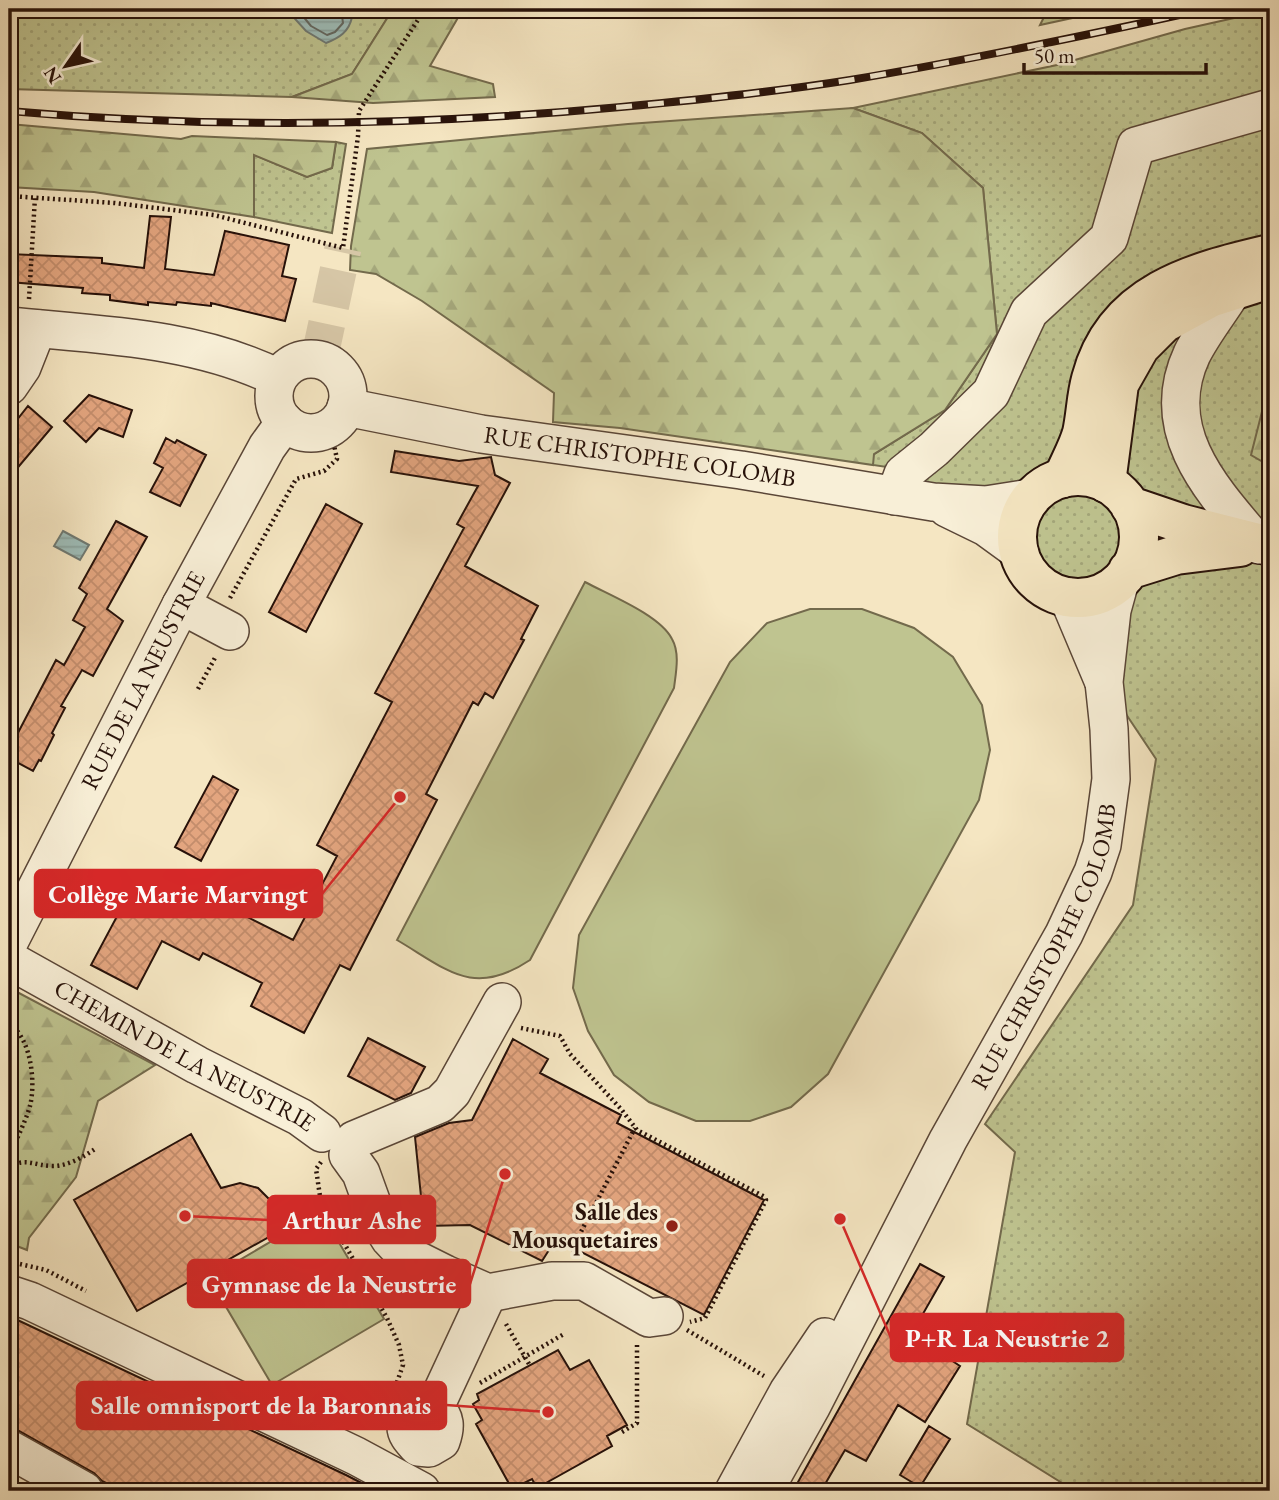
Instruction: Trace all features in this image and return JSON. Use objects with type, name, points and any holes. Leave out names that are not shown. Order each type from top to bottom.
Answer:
[{"type":"main road","points":[[1063,478],[1082,434],[1091,379],[1106,342],[1134,308],[1152,293],[1176,281],[1270,254]]},
{"type":"main road","points":[[1124,576],[1136,553],[1138,534],[1118,495],[1119,384],[1140,347],[1164,323],[1210,298],[1270,279]]},
{"type":"main road","points":[[1085,477],[1183,524],[1265,545],[1176,555],[1124,576],[1096,595],[1068,597],[1038,583],[1025,566],[1019,551],[1018,523],[1030,498],[1047,484],[1063,478],[1085,477]]},
{"type":"street","points":[[895,496],[903,474],[934,449],[991,393],[1030,312],[1109,238],[1136,146],[1270,108]]},
{"type":"street","points":[[1233,290],[1192,355],[1183,383],[1180,416],[1185,438],[1194,458],[1215,493],[1265,545]]},
{"type":"street","points":[[9,386],[22,366],[24,327],[129,338],[204,350],[254,366],[278,378]]},
{"type":"street","points":[[314,359],[327,363],[346,383],[348,393],[338,417],[321,431],[309,433],[292,428],[277,411],[274,398],[278,378],[287,367],[299,360],[314,359]]},
{"type":"street","name":"RUE CHRISTOPHE COLOMB","points":[[338,417],[481,433],[727,468],[933,502],[986,505],[1030,498]]},
{"type":"street","name":"RUE DE LA NEUSTRIE","points":[[9,942],[181,605],[267,447],[285,422]]},
{"type":"street","name":"RUE CHRISTOPHE COLOMB","points":[[933,502],[986,527],[1019,551]]},
{"type":"street","name":"RUE CHRISTOPHE COLOMB","points":[[764,1491],[817,1396],[919,1196],[1064,934],[1093,872],[1101,845],[1111,779],[1104,682],[1112,607],[1124,576]]},
{"type":"street","name":"RUE CHRISTOPHE COLOMB","points":[[1068,597],[1104,682]]},
{"type":"street","points":[[181,605],[223,627]]},
{"type":"street","name":"CHEMIN DE LA NEUSTRIE","points":[[9,960],[197,1065],[300,1117],[337,1146],[361,1174],[378,1220],[390,1240],[403,1253],[488,1293]]},
{"type":"street","points":[[337,1146],[440,1104],[452,1092],[497,1012]]},
{"type":"street","name":"RUE CHRISTOPHE COLOMB","points":[[734,1491],[788,1392],[919,1196]]},
{"type":"street","points":[[435,1407],[488,1293],[556,1281],[584,1281],[664,1320]]},
{"type":"street","points":[[9,1294],[30,1301],[356,1456],[421,1491]]},
{"type":"street","points":[[9,1449],[84,1491]]},
{"type":"path","points":[[9,196],[115,203],[214,215],[343,248],[359,111],[425,9]]},
{"type":"path","points":[[24,327],[35,198]]},
{"type":"path","points":[[198,689],[223,627],[296,479],[324,471],[337,459],[338,417]]},
{"type":"path","points":[[497,1012],[560,1036],[570,1054],[635,1128],[760,1194],[766,1200],[705,1318],[664,1320],[638,1343],[637,1423],[622,1432]]},
{"type":"path","points":[[9,1024],[17,1029],[31,1061],[30,1104],[9,1157]]},
{"type":"path","points":[[556,1281],[635,1128]]},
{"type":"path","points":[[337,1146],[316,1169],[321,1203],[387,1318],[399,1345],[402,1365],[393,1394]]},
{"type":"path","points":[[9,1167],[19,1161],[55,1166],[81,1158],[95,1149]]},
{"type":"path","points":[[488,1293],[529,1364]]},
{"type":"path","points":[[664,1320],[788,1392]]},
{"type":"path","points":[[452,1372],[464,1393],[564,1334]]},
{"type":"green space","points":[[9,9],[393,9],[352,74],[292,97],[9,89]]},
{"type":"green space","points":[[393,9],[463,9],[430,66],[493,84],[495,97],[373,103],[292,97],[352,74]]},
{"type":"green space","points":[[1048,9],[1114,9],[1040,25]]},
{"type":"green space","points":[[1270,10],[1270,1491],[1075,1491],[967,1424],[1015,1152],[985,1124],[1133,905],[1156,759],[1067,626],[907,470],[873,465],[873,455],[945,410],[997,334],[983,188],[922,133],[853,108],[1057,65],[1185,29]]},
{"type":"green space","points":[[853,108],[922,133],[983,188],[997,334],[945,410],[874,454],[873,465],[620,428],[553,422],[554,393],[422,301],[376,274],[350,270],[351,246],[367,149],[628,124]]},
{"type":"green space","points":[[9,124],[181,139],[192,136],[336,142],[332,168],[307,177],[254,155],[254,217],[94,192],[9,187]]},
{"type":"green space","points":[[336,142],[346,144],[332,233],[254,217],[254,155],[307,177],[332,168]]},
{"type":"green space","points":[[1270,380],[1270,466],[1251,455]]},
{"type":"green space","points":[[585,582],[646,614],[666,630],[676,650],[674,688],[530,960],[492,977],[461,976],[446,970],[397,940]]},
{"type":"green space","points":[[810,609],[862,609],[914,628],[953,657],[982,705],[990,750],[979,800],[828,1074],[791,1107],[750,1121],[696,1121],[649,1102],[614,1075],[588,1031],[573,988],[579,935],[730,662],[767,623]]},
{"type":"green space","points":[[17,992],[155,1065],[98,1101],[76,1177],[29,1238],[27,1250],[9,1243],[9,1009]]},
{"type":"green space","points":[[321,1212],[384,1319],[272,1385],[209,1278]]},
{"type":"water","points":[[286,9],[347,9],[352,17],[343,34],[326,43],[306,31]]},
{"type":"water","points":[[63,531],[89,545],[80,560],[54,546]]},
{"type":"building","points":[[150,216],[171,217],[165,269],[214,275],[225,231],[289,245],[282,276],[296,279],[285,321],[211,303],[211,306],[148,302],[148,305],[110,300],[110,295],[82,293],[83,288],[9,282],[9,254],[102,258],[102,263],[144,268]]},
{"type":"building","points":[[89,395],[132,410],[123,437],[99,428],[86,442],[64,421]]},
{"type":"building","points":[[28,406],[52,427],[9,478],[9,430]]},
{"type":"building","points":[[166,438],[175,443],[177,440],[206,455],[180,506],[150,492],[163,468],[154,463]]},
{"type":"building","points":[[395,451],[459,461],[491,457],[495,475],[510,483],[465,566],[538,606],[521,639],[524,640],[493,698],[485,693],[478,705],[473,702],[426,794],[437,800],[350,970],[340,965],[304,1033],[251,1006],[262,983],[203,953],[199,960],[162,941],[137,989],[91,965],[139,875],[207,910],[212,899],[293,940],[337,856],[317,845],[392,702],[375,693],[464,528],[457,524],[478,486],[391,472]]},
{"type":"building","points":[[326,504],[362,524],[306,632],[269,612]]},
{"type":"building","points":[[116,521],[147,537],[107,609],[123,621],[93,676],[82,670],[61,706],[65,708],[52,733],[54,735],[33,771],[9,758],[9,750],[56,660],[64,665],[85,627],[73,620],[87,594],[79,588]]},
{"type":"building","points":[[213,776],[238,790],[201,861],[175,847]]},
{"type":"building","points":[[368,1038],[425,1067],[411,1093],[395,1100],[348,1076]]},
{"type":"building","points":[[513,1039],[548,1059],[540,1073],[621,1115],[617,1123],[764,1200],[704,1315],[556,1239],[542,1261],[470,1225],[424,1226],[415,1137],[449,1123],[472,1120]]},
{"type":"building","points":[[191,1134],[221,1188],[240,1183],[258,1188],[277,1207],[282,1205],[292,1224],[137,1311],[74,1200]]},
{"type":"building","points":[[920,1264],[944,1277],[916,1326],[936,1337],[931,1347],[960,1366],[925,1422],[898,1405],[866,1461],[845,1450],[821,1491],[793,1491]]},
{"type":"building","points":[[9,1316],[377,1491],[122,1491],[19,1431],[9,1428]]},
{"type":"building","points":[[558,1350],[570,1370],[589,1360],[627,1425],[607,1436],[612,1446],[537,1488],[532,1479],[512,1489],[476,1424],[482,1420],[473,1404],[479,1400],[477,1394]]},
{"type":"building","points":[[929,1426],[950,1439],[920,1487],[900,1475]]},
{"type":"tunnel","points":[[319,360],[343,248]]},
{"type":"railway","points":[[9,111],[162,121],[315,123],[468,118],[621,107],[850,80],[1028,47],[1207,9]]},
{"type":"place","name":"Collège Marie Marvingt","points":[[400,797]]},
{"type":"place","name":"Gymnase de la Neustrie","points":[[505,1174]]},
{"type":"place","name":"Arthur Ashe","points":[[185,1216]]},
{"type":"place","name":"P+R La Neustrie 2","points":[[840,1219]]},
{"type":"place","name":"Salle des Mousquetaires","points":[[672,1226]]},
{"type":"place","name":"Salle omnisport de la Baronnais","points":[[548,1412]]}]
